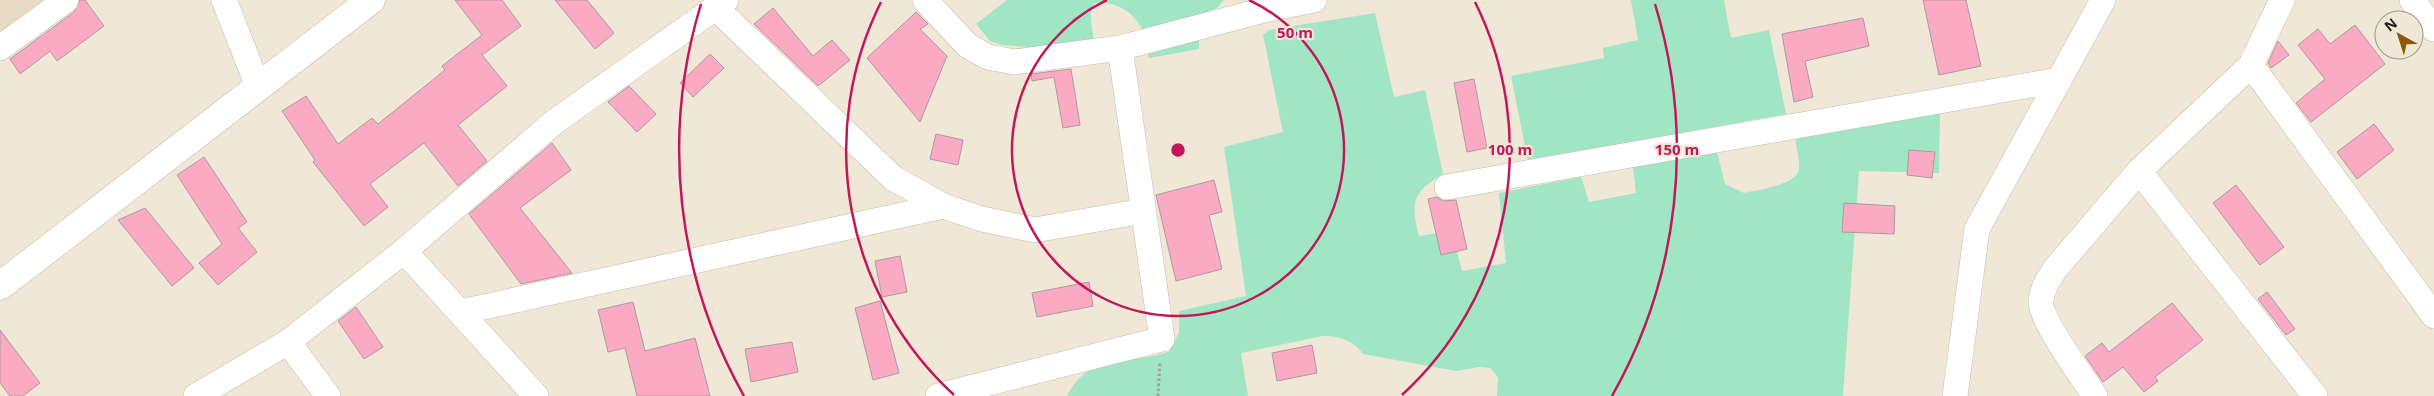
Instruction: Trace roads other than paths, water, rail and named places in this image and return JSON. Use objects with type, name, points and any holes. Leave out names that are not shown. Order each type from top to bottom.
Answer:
[{"type":"street","points":[[0,48],[66,0]]},
{"type":"street","points":[[224,0],[258,86]]},
{"type":"street","points":[[0,286],[371,0]]},
{"type":"street","points":[[925,0],[968,46],[988,58],[1014,62],[1120,48],[1268,9],[1314,0]]},
{"type":"street","points":[[1955,396],[1977,228],[2103,0]]},
{"type":"street","points":[[2095,396],[2045,318],[2040,302],[2044,287],[2055,269],[2139,171],[2252,65],[2282,0]]},
{"type":"street","points":[[2412,0],[2434,29]]},
{"type":"street","points":[[196,396],[288,342],[404,250],[553,123],[721,4],[893,178],[942,206],[982,218],[1035,230],[1143,211]]},
{"type":"street","points":[[938,396],[1162,339],[1120,48]]},
{"type":"street","points":[[2252,65],[2434,316]]},
{"type":"street","points":[[1447,187],[2059,80]]},
{"type":"street","points":[[2139,171],[2315,396]]},
{"type":"street","points":[[461,312],[942,206]]},
{"type":"street","points":[[404,250],[536,396]]},
{"type":"street","points":[[288,342],[328,396]]}]
